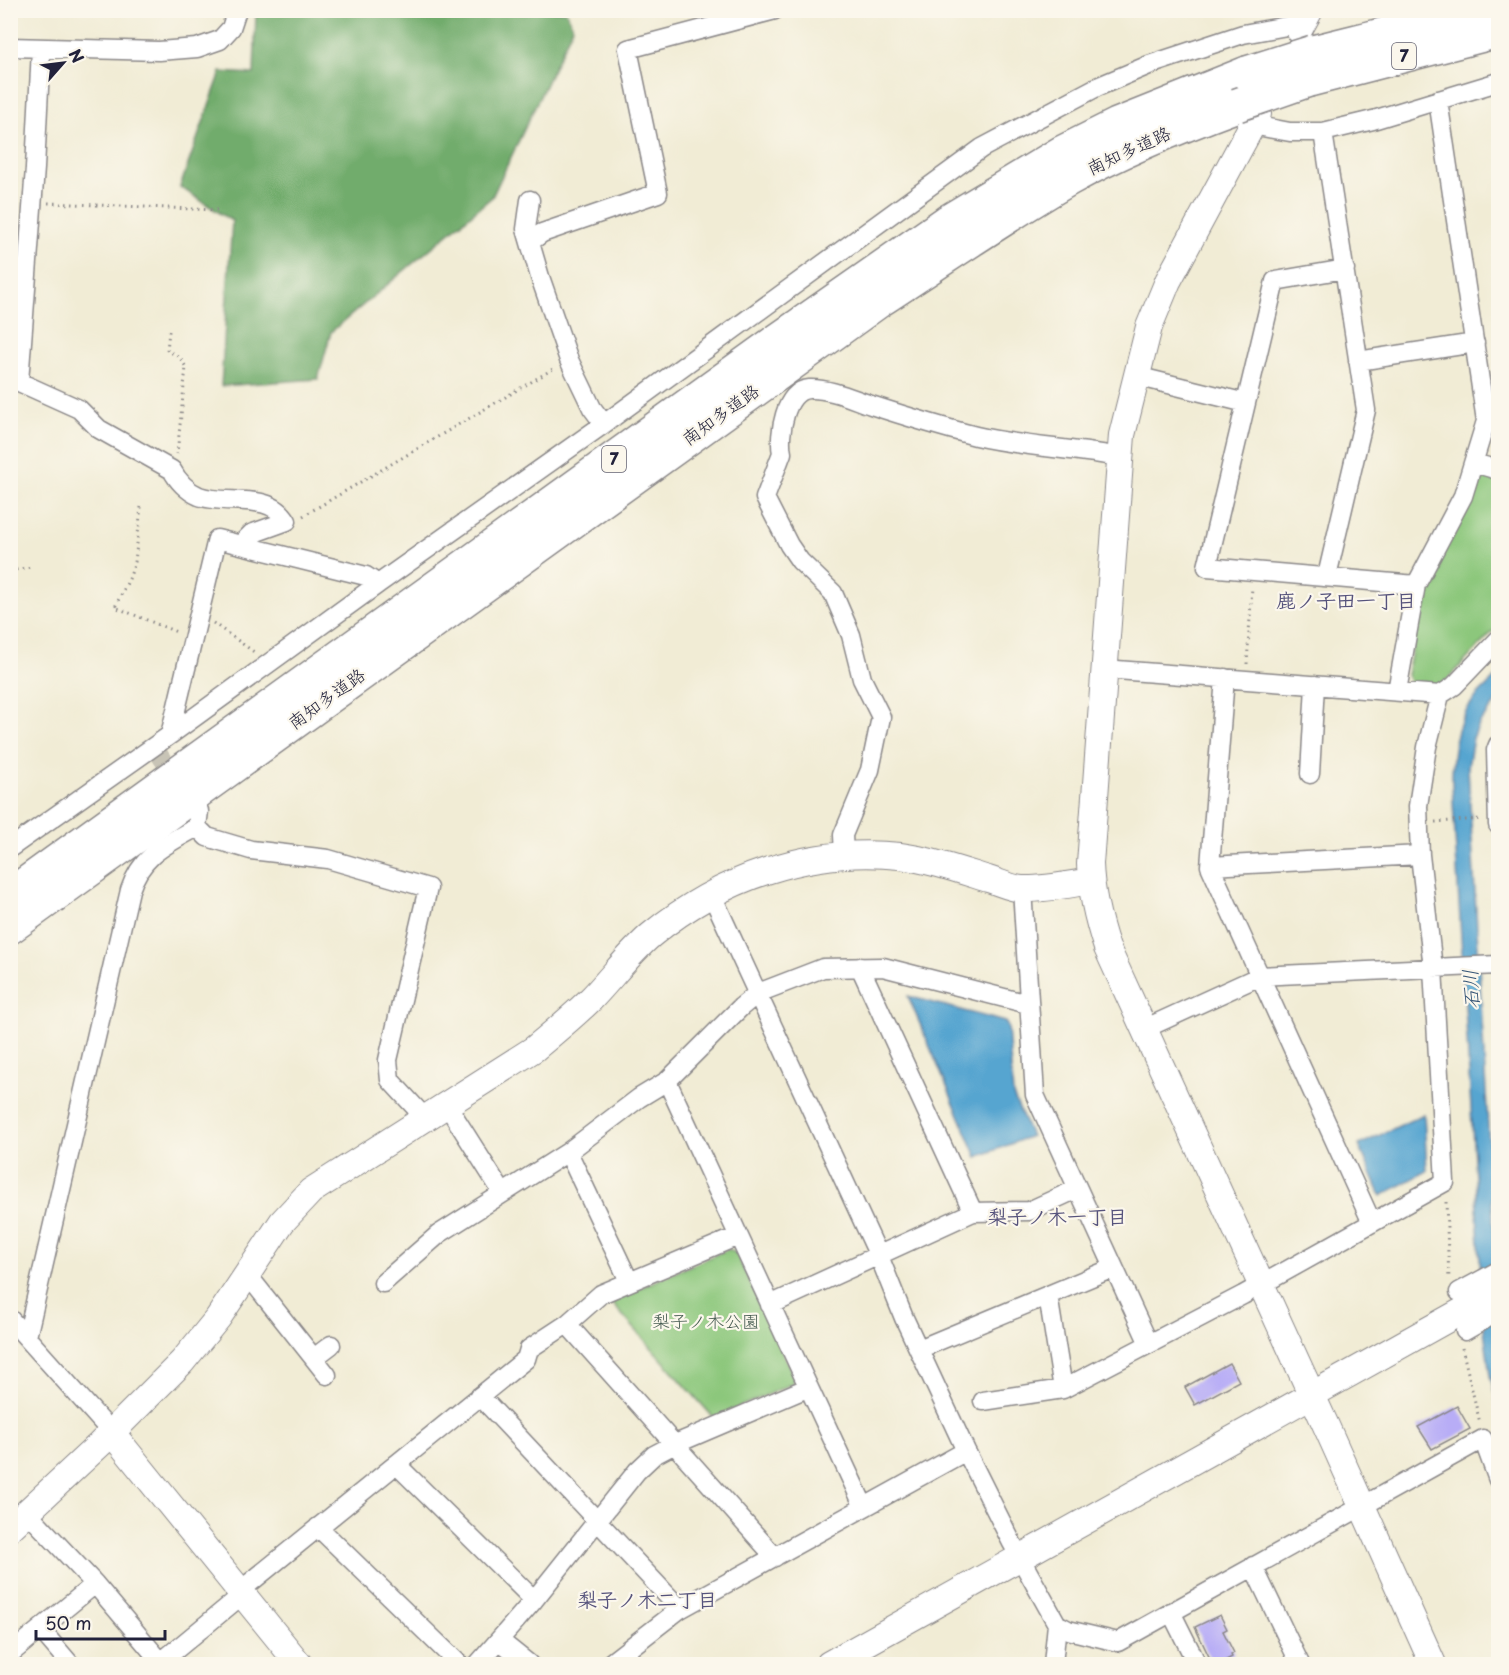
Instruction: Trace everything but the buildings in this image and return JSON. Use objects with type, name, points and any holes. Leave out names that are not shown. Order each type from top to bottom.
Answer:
[{"type":"highway","name":"南知多道路","points":[[10,895],[778,340],[948,222],[1064,152],[1117,125],[1247,73],[1307,39],[1482,10]]},
{"type":"highway","name":"南知多道路","points":[[1307,39],[1498,31]]},
{"type":"highway","name":"南知多道路","points":[[10,927],[880,300],[1005,218],[1071,178],[1127,150],[1199,119],[1249,115],[1307,39]]},
{"type":"street","points":[[10,47],[159,51],[197,48],[220,40],[231,28],[237,10]]},
{"type":"street","points":[[530,242],[542,233],[658,193],[628,49],[775,10]]},
{"type":"street","points":[[10,848],[604,424],[982,148],[1097,87],[1149,65],[1243,34],[1307,39]]},
{"type":"street","points":[[41,49],[33,202],[19,382],[79,410],[99,429],[172,470],[178,481],[198,495],[265,503],[282,511],[287,521],[251,534],[241,544]]},
{"type":"street","points":[[1433,1665],[1107,948],[1097,916],[1090,864],[1122,435],[1149,327],[1168,281],[1249,115],[1290,132],[1323,132],[1373,120],[1498,82]]},
{"type":"street","points":[[1397,691],[1416,585],[1463,496],[1486,421],[1438,100]]},
{"type":"street","points":[[1323,132],[1366,410],[1327,576]]},
{"type":"street","points":[[530,200],[526,229],[540,277],[569,360],[592,408],[604,424]]},
{"type":"street","points":[[1345,269],[1275,281],[1207,567],[1416,585]]},
{"type":"street","points":[[1358,361],[1475,343]]},
{"type":"street","points":[[1136,376],[1246,403]]},
{"type":"street","points":[[844,855],[843,835],[870,770],[881,717],[862,680],[851,635],[833,593],[800,561],[789,545],[765,498],[782,453],[781,446],[788,404],[794,396],[808,388],[841,394],[870,405],[976,436],[1038,448],[1120,457]]},
{"type":"street","points":[[1474,463],[1498,470]]},
{"type":"street","points":[[170,735],[217,539],[366,576],[378,584]]},
{"type":"street","points":[[983,1401],[1063,1389],[1261,1285],[1445,1182],[1436,968],[1420,855],[1418,806],[1427,747],[1440,696],[1454,686],[1498,640]]},
{"type":"street","points":[[1104,669],[1440,696]]},
{"type":"street","points":[[1225,678],[1210,866],[1372,1223]]},
{"type":"street","points":[[1310,774],[1315,685]]},
{"type":"street","points":[[1492,822],[1498,795],[1496,750],[1498,745]]},
{"type":"street","points":[[27,1337],[130,890],[142,864],[198,819],[207,837],[251,850],[328,859],[428,888],[388,1060],[390,1080],[425,1119]]},
{"type":"street","points":[[738,1236],[601,1294],[567,1324],[529,1349],[526,1359],[246,1586],[242,1595],[160,1662],[95,1584],[19,1520],[112,1433],[182,1362],[212,1326],[282,1222],[311,1191],[541,1043],[590,999],[649,937],[682,911],[711,893],[782,866],[844,855],[900,856],[927,861],[1022,889],[1091,881]]},
{"type":"street","points":[[1210,866],[1420,855]]},
{"type":"street","points":[[1022,889],[1035,1095],[1149,1344]]},
{"type":"street","points":[[711,893],[879,1256],[966,1451],[1057,1624],[1068,1630],[1118,1642],[1483,1439],[1498,1480]]},
{"type":"street","points":[[1144,1029],[1260,976],[1498,965]]},
{"type":"street","points":[[860,967],[973,1212]]},
{"type":"street","points":[[383,1283],[439,1234],[568,1152],[576,1143],[667,1081],[758,993],[823,968],[884,967],[1028,1004]]},
{"type":"street","points":[[667,1081],[864,1507]]},
{"type":"street","points":[[447,1104],[502,1192]]},
{"type":"street","points":[[568,1152],[629,1281]]},
{"type":"street","points":[[770,1305],[973,1212],[1029,1211],[1077,1189]]},
{"type":"street","points":[[919,1349],[1113,1268]]},
{"type":"street","points":[[1460,1313],[1498,1271]]},
{"type":"street","points":[[248,1274],[327,1375]]},
{"type":"street","points":[[829,1665],[1498,1291]]},
{"type":"street","points":[[1048,1295],[1063,1389]]},
{"type":"street","points":[[1460,1313],[1498,1312]]},
{"type":"street","points":[[10,1318],[112,1433],[299,1665]]},
{"type":"street","points":[[567,1324],[775,1557]]},
{"type":"street","points":[[314,1358],[330,1345]]},
{"type":"street","points":[[478,1665],[598,1522],[637,1471],[654,1455],[807,1388]]},
{"type":"street","points":[[480,1396],[680,1609]]},
{"type":"street","points":[[609,1665],[632,1657],[680,1609],[966,1451]]},
{"type":"street","points":[[396,1464],[534,1600]]},
{"type":"street","points":[[318,1527],[459,1665]]},
{"type":"street","points":[[1253,1566],[1300,1665]]},
{"type":"street","points":[[10,1654],[95,1584]]},
{"type":"street","points":[[1172,1612],[1197,1665]]},
{"type":"street","points":[[1053,1665],[1057,1624]]},
{"type":"street","points":[[41,1630],[70,1665]]},
{"type":"street","points":[[499,1640],[529,1665]]},
{"type":"path","points":[[33,202],[217,210]]},
{"type":"path","points":[[169,331],[167,350],[180,358],[186,367],[177,455],[172,470]]},
{"type":"path","points":[[287,521],[299,519],[321,508],[569,360]]},
{"type":"path","points":[[141,507],[135,562],[115,607],[192,639]]},
{"type":"path","points":[[10,571],[31,567]]},
{"type":"path","points":[[1246,680],[1253,570]]},
{"type":"path","points":[[197,618],[214,623],[253,651],[266,665]]},
{"type":"path","points":[[1426,823],[1492,822]]},
{"type":"path","points":[[1445,1182],[1460,1313],[1483,1439]]},
{"type":"green space","points":[[256,11],[566,11],[573,27],[492,197],[331,332],[318,379],[221,386],[232,221],[180,187],[221,72],[254,74]]},
{"type":"green space","points":[[1484,474],[1498,479],[1498,626],[1448,679],[1438,686],[1411,683],[1407,675],[1425,587],[1477,477]]},
{"type":"green space","name":"梨子ノ木公園","points":[[728,1249],[736,1253],[794,1377],[792,1384],[714,1418],[610,1301]]},
{"type":"water","name":"石川","points":[[1498,675],[1498,700],[1481,721],[1473,738],[1468,767],[1498,1307],[1498,1408],[1490,1375],[1484,1330],[1452,784],[1454,752],[1461,721],[1475,698]]},
{"type":"water","points":[[908,996],[1005,1022],[1008,1027],[1013,1095],[1031,1136],[977,1157]]},
{"type":"water","points":[[1424,1114],[1427,1171],[1381,1196],[1359,1145]]},
{"type":"tunnel","points":[[154,747],[179,783]]},
{"type":"district","name":"鹿ノ子田一丁目","points":[[1346,601]]},
{"type":"district","name":"梨子ノ木一丁目","points":[[1057,1217]]},
{"type":"district","name":"梨子ノ木二丁目","points":[[647,1600]]}]
